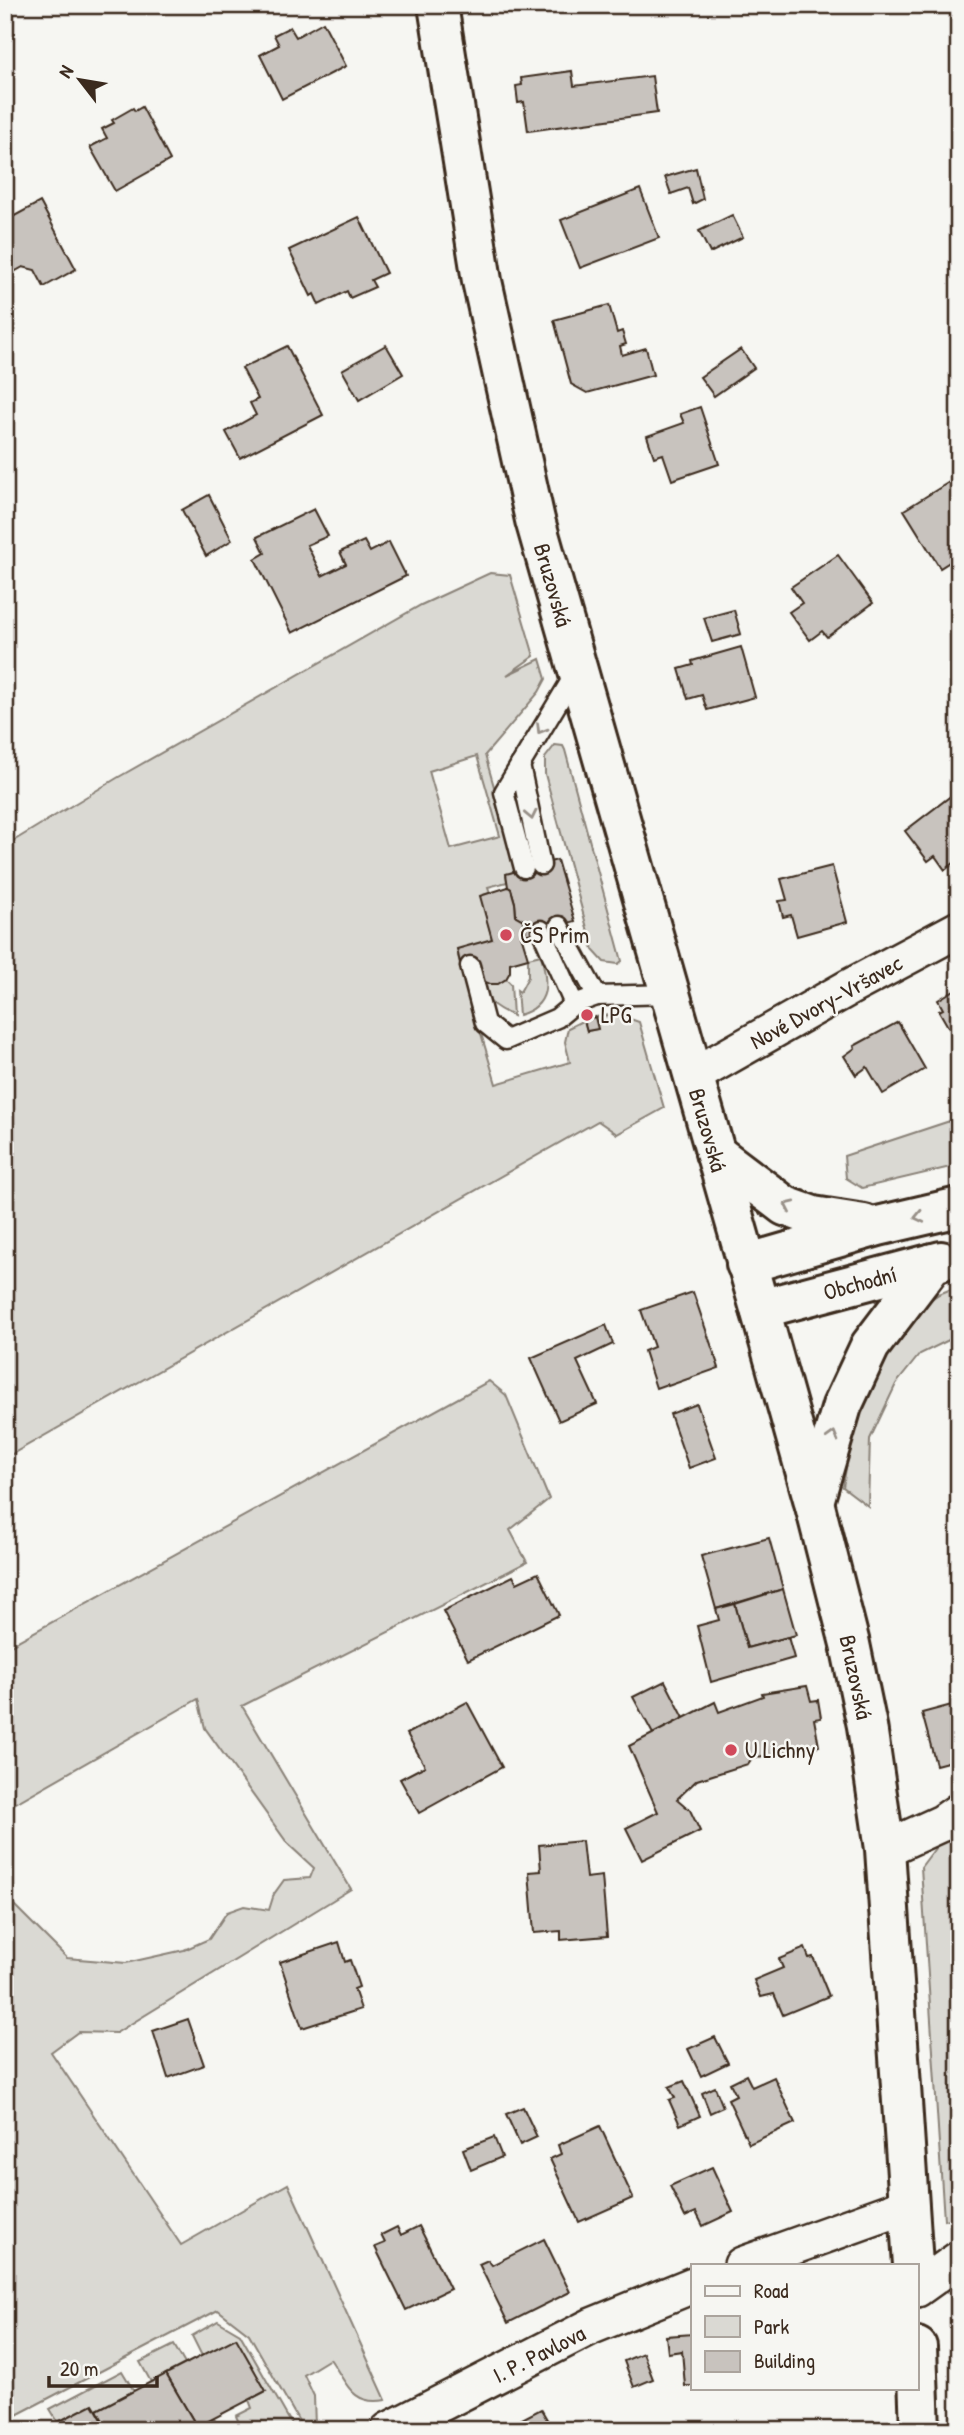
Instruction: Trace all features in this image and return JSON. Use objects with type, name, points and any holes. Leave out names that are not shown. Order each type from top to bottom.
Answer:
[{"type":"main road","name":"Bruzovská","points":[[438,5],[482,281],[536,520],[814,1502],[850,1644],[867,1726],[885,1849],[913,2264]]},
{"type":"main road","points":[[715,1153],[785,1206],[813,1216],[878,1226]]},
{"type":"main road","points":[[746,1264],[878,1226],[959,1207]]},
{"type":"main road","points":[[814,1502],[842,1406],[870,1346],[946,1260]]},
{"type":"main road","name":"Obchodní","points":[[760,1309],[946,1260]]},
{"type":"main road","points":[[918,2375],[920,2430]]},
{"type":"street","name":"Nové Dvory-Vršavec","points":[[693,1076],[959,929]]},
{"type":"street","points":[[885,1849],[943,1823],[959,1811]]},
{"type":"street","points":[[745,2264],[909,2205]]},
{"type":"street","points":[[918,2288],[959,2259]]},
{"type":"street","name":"I. P. Pavlova","points":[[389,2430],[592,2326],[691,2286]]},
{"type":"lane","points":[[533,867],[504,792],[577,671]]},
{"type":"lane","points":[[559,926],[597,996]]},
{"type":"lane","points":[[541,930],[574,1004]]},
{"type":"lane","points":[[470,966],[485,1023],[506,1040],[557,1018],[574,1004],[597,996],[671,994]]},
{"type":"green space","points":[[490,573],[510,575],[534,656],[507,675],[540,659],[546,679],[539,692],[485,755],[518,871],[506,874],[507,882],[488,887],[490,893],[481,896],[492,939],[458,956],[496,1084],[570,1062],[565,1042],[568,1028],[584,1020],[587,1031],[597,1029],[595,1017],[616,1014],[639,1022],[664,1108],[617,1134],[598,1121],[5,1458],[5,846],[117,778],[421,605]],"holes":[[[477,756],[500,836],[451,849],[429,771]]]},
{"type":"green space","points":[[555,745],[563,746],[565,750],[622,961],[618,964],[604,962],[593,950],[545,774],[545,758]]},
{"type":"green space","points":[[541,955],[545,992],[537,1006],[519,1015],[517,990],[520,992],[528,977],[528,958]]},
{"type":"green space","points":[[506,979],[511,984],[513,1016],[491,1003],[481,980],[494,984]]},
{"type":"green space","points":[[959,1118],[959,1165],[862,1188],[846,1178],[844,1156]]},
{"type":"green space","points":[[959,1286],[959,1335],[920,1354],[896,1384],[870,1439],[868,1506],[843,1487],[851,1435],[869,1375],[922,1305]]},
{"type":"green space","points":[[489,1381],[506,1395],[549,1499],[510,1530],[527,1562],[242,1706],[351,1889],[116,2033],[78,2032],[51,2052],[181,2245],[288,2184],[386,2400],[365,2400],[357,2396],[330,2359],[304,2375],[314,2396],[315,2427],[304,2430],[249,2334],[218,2310],[5,2421],[5,1896],[67,1958],[126,1963],[184,1950],[209,1939],[227,1912],[244,1906],[269,1910],[274,1894],[284,1880],[310,1878],[314,1868],[288,1844],[205,1728],[198,1699],[5,1809],[5,1648]]},
{"type":"green space","points":[[945,1835],[959,1837],[959,2217],[944,2220],[921,1867]]},
{"type":"green space","points":[[218,2321],[240,2334],[295,2430],[242,2430],[236,2416],[252,2408],[249,2400],[266,2391],[236,2339],[202,2356],[192,2336]]},
{"type":"green space","points":[[174,2345],[185,2364],[151,2382],[140,2362]]},
{"type":"green space","points":[[122,2371],[134,2391],[97,2410],[93,2404],[58,2422],[50,2409]]},
{"type":"green space","points":[[214,2419],[218,2425],[224,2422],[229,2430],[192,2430]]},
{"type":"building","points":[[323,22],[346,66],[282,99],[260,55],[279,45],[274,35],[290,27],[296,37]]},
{"type":"building","points":[[572,71],[574,86],[652,76],[657,113],[528,131],[524,102],[518,103],[516,86],[522,85],[521,78]]},
{"type":"building","points":[[142,107],[170,160],[115,191],[90,147],[107,138],[102,129],[114,123],[112,120],[133,108],[135,111]]},
{"type":"building","points":[[696,168],[703,199],[693,204],[688,188],[671,194],[665,177]]},
{"type":"building","points":[[640,189],[659,238],[580,268],[561,220]]},
{"type":"building","points":[[40,202],[76,269],[44,287],[35,270],[23,267],[5,277],[5,233],[12,230],[7,220]]},
{"type":"building","points":[[732,215],[743,237],[710,253],[699,231]]},
{"type":"building","points":[[359,217],[386,273],[371,280],[375,287],[350,298],[347,291],[319,305],[314,294],[311,296],[289,250]]},
{"type":"building","points":[[609,305],[617,333],[622,331],[626,344],[620,346],[622,355],[646,348],[653,375],[587,393],[571,384],[554,320]]},
{"type":"building","points":[[386,345],[403,374],[359,400],[342,370]]},
{"type":"building","points":[[287,346],[323,415],[240,458],[226,432],[256,415],[250,403],[258,399],[242,368]]},
{"type":"building","points":[[741,349],[754,368],[714,396],[700,377]]},
{"type":"building","points":[[700,407],[719,464],[672,480],[663,454],[654,457],[647,436],[684,423],[680,414]]},
{"type":"building","points":[[959,476],[959,556],[940,568],[904,510]]},
{"type":"building","points":[[209,495],[232,540],[206,556],[182,510]]},
{"type":"building","points":[[314,509],[328,536],[307,545],[322,576],[346,564],[340,552],[364,541],[370,552],[389,542],[406,576],[292,633],[255,559],[265,553],[257,537]]},
{"type":"building","points":[[838,555],[873,603],[827,637],[822,631],[810,640],[789,612],[802,603],[791,587]]},
{"type":"building","points":[[734,610],[741,634],[712,642],[704,618]]},
{"type":"building","points":[[741,647],[755,697],[707,710],[702,695],[688,699],[679,669],[693,665],[692,661]]},
{"type":"building","points":[[956,792],[959,796],[959,859],[945,870],[935,856],[928,861],[905,831]]},
{"type":"building","points":[[557,860],[575,921],[521,936],[526,931],[523,920],[516,916],[506,874]]},
{"type":"building","points":[[832,866],[847,922],[797,936],[791,915],[783,917],[779,901],[787,900],[781,879]]},
{"type":"building","name":"ČS Prim","points":[[508,887],[515,903],[516,916],[523,920],[526,931],[521,935],[528,958],[510,963],[510,972],[506,979],[498,984],[490,984],[481,980],[474,960],[460,963],[457,949],[492,939],[480,896]]},
{"type":"building","points":[[959,987],[958,1044],[939,1011],[943,1009],[938,1000]]},
{"type":"building","points":[[595,1017],[598,1029],[587,1031],[584,1020]]},
{"type":"building","points":[[898,1022],[925,1069],[883,1094],[867,1067],[856,1075],[844,1056],[855,1048],[854,1046]]},
{"type":"building","points":[[693,1292],[719,1368],[656,1388],[644,1351],[654,1347],[641,1310]]},
{"type":"building","points":[[606,1325],[613,1344],[577,1361],[597,1404],[559,1421],[531,1358]]},
{"type":"building","points":[[697,1404],[716,1458],[689,1468],[670,1414]]},
{"type":"building","points":[[769,1538],[783,1589],[716,1609],[701,1556]]},
{"type":"building","points":[[538,1573],[559,1615],[468,1660],[443,1611],[513,1576],[517,1583]]},
{"type":"building","points":[[783,1589],[796,1635],[747,1648],[735,1604]]},
{"type":"building","points":[[735,1604],[747,1648],[788,1637],[794,1658],[711,1682],[697,1626],[719,1620],[716,1609]]},
{"type":"building","points":[[665,1681],[684,1718],[653,1734],[633,1697]]},
{"type":"building","points":[[807,1686],[811,1701],[818,1700],[821,1718],[814,1719],[819,1746],[752,1758],[748,1764],[697,1780],[677,1799],[690,1810],[700,1831],[642,1860],[626,1828],[658,1812],[629,1746],[715,1702],[719,1712],[763,1696],[762,1693]]},
{"type":"building","points":[[467,1702],[502,1767],[419,1813],[400,1779],[425,1766],[407,1734]]},
{"type":"building","points":[[959,1703],[959,1759],[936,1765],[922,1713]]},
{"type":"building","points":[[582,1841],[586,1878],[602,1876],[607,1936],[561,1940],[561,1931],[534,1933],[529,1872],[541,1871],[539,1845]]},
{"type":"building","points":[[339,1942],[345,1962],[350,1960],[359,1987],[354,1989],[361,2009],[302,2028],[280,1962]]},
{"type":"building","points":[[805,1948],[809,1958],[813,1957],[829,1996],[783,2015],[774,1994],[761,1997],[754,1980],[783,1968],[779,1959]]},
{"type":"building","points":[[188,2019],[204,2065],[168,2078],[153,2031]]},
{"type":"building","points":[[715,2037],[728,2063],[701,2076],[688,2049]]},
{"type":"building","points":[[746,2075],[752,2087],[774,2077],[795,2123],[749,2144],[728,2099],[736,2095],[730,2083]]},
{"type":"building","points":[[684,2081],[700,2116],[680,2125],[669,2100],[675,2098],[669,2087]]},
{"type":"building","points":[[715,2087],[723,2107],[710,2113],[702,2093]]},
{"type":"building","points":[[523,2107],[537,2137],[520,2145],[506,2114]]},
{"type":"building","points":[[600,2126],[633,2198],[579,2222],[550,2159],[561,2154],[558,2145]]},
{"type":"building","points":[[494,2137],[502,2157],[471,2170],[463,2149]]},
{"type":"building","points":[[712,2167],[733,2212],[703,2226],[696,2212],[685,2217],[670,2186]]},
{"type":"building","points":[[419,2226],[450,2289],[406,2310],[375,2247],[385,2243],[381,2235],[397,2227],[401,2235]]},
{"type":"building","points":[[544,2239],[570,2292],[508,2323],[479,2264],[488,2260],[492,2265]]},
{"type":"building","points":[[691,2334],[691,2386],[685,2386],[682,2351],[668,2353],[666,2336]]},
{"type":"building","points":[[236,2338],[266,2391],[197,2427],[166,2374]]},
{"type":"building","points":[[643,2353],[653,2379],[634,2387],[624,2361]]},
{"type":"building","points":[[166,2374],[197,2427],[192,2430],[108,2430],[97,2410]]},
{"type":"building","points":[[93,2404],[108,2430],[44,2430],[58,2422]]},
{"type":"building","points":[[541,2409],[553,2430],[501,2430]]},
{"type":"place","name":"ČS Prim","points":[[506,935]]},
{"type":"place","name":"LPG","points":[[587,1015]]},
{"type":"place","name":"U Lichny","points":[[731,1750]]}]
